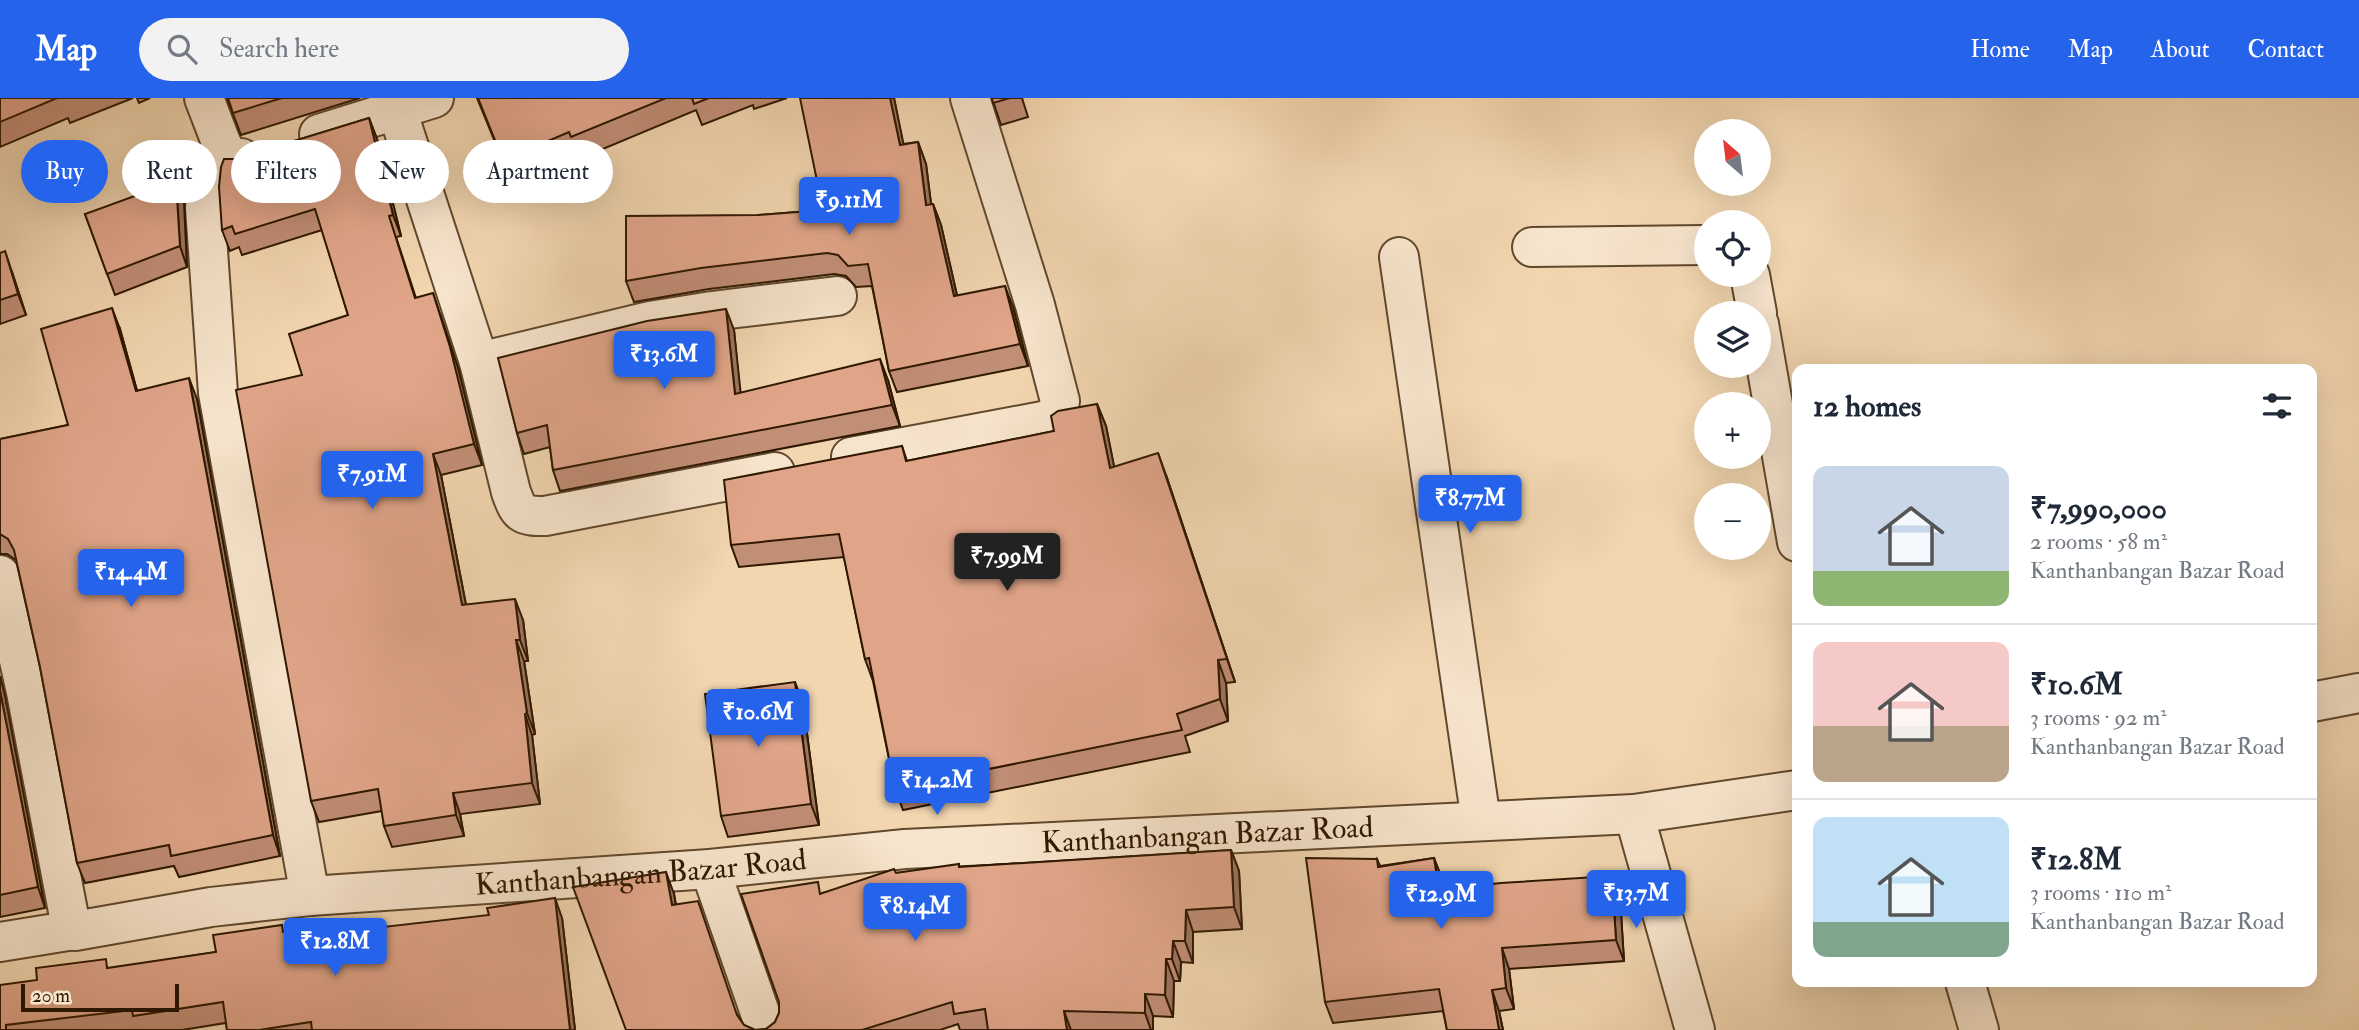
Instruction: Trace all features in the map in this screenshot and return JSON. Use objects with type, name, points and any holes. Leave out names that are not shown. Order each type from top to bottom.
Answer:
[{"type":"street","points":[[204,98],[222,145],[227,154],[236,159],[280,146],[380,108],[434,98]]},
{"type":"street","points":[[380,108],[479,362],[517,509],[526,516],[545,516],[1048,420],[1058,412],[1060,401],[1035,305],[970,98]]},
{"type":"street","points":[[222,145],[207,183],[205,208],[218,393],[310,896]]},
{"type":"street","points":[[1532,247],[1694,245]]},
{"type":"street","points":[[1399,257],[1481,821]]},
{"type":"street","points":[[479,362],[650,321],[837,296]]},
{"type":"street","points":[[1768,378],[1792,513]]},
{"type":"street","points":[[0,575],[11,674],[72,928]]},
{"type":"street","points":[[2317,701],[2359,693]]},
{"type":"street","name":"Kanthanbangan Bazar Road","points":[[0,942],[211,907],[310,896],[710,869],[905,849],[1634,814],[1792,791]]},
{"type":"street","points":[[1634,814],[1695,1030]]},
{"type":"street","points":[[710,869],[766,1030]]},
{"type":"street","points":[[1966,987],[1979,1030]]},
{"type":"building","points":[[0,98],[57,98],[0,122]]},
{"type":"building","points":[[228,98],[282,98],[233,113]]},
{"type":"building","points":[[478,98],[666,98],[571,137],[569,132],[550,140],[495,140]]},
{"type":"building","points":[[692,98],[709,98],[694,104]]},
{"type":"building","points":[[800,98],[890,98],[900,145],[918,142],[926,205],[933,204],[954,296],[1005,286],[1020,344],[889,371],[868,264],[848,266],[838,255],[827,253],[701,268],[626,281],[626,216],[759,215],[823,210]]},
{"type":"building","points":[[992,98],[1010,98],[993,103]]},
{"type":"building","points":[[369,118],[374,140],[355,140],[355,203],[390,203],[393,215],[389,216],[415,298],[433,293],[450,347],[474,444],[433,454],[462,605],[515,599],[520,640],[516,640],[527,713],[532,783],[453,793],[456,815],[384,826],[378,789],[311,801],[236,390],[302,375],[289,334],[348,315],[315,209],[235,234],[232,226],[222,230],[219,187],[224,159],[231,159],[231,203],[341,203],[341,140],[297,140]]},
{"type":"building","points":[[122,201],[122,203],[177,203],[180,246],[107,274],[85,214]]},
{"type":"building","points":[[5,251],[18,294],[0,300],[0,253]]},
{"type":"building","points":[[112,308],[136,391],[189,378],[273,835],[171,856],[169,845],[77,863],[40,667],[14,550],[8,539],[0,534],[0,439],[68,425],[41,329]]},
{"type":"building","points":[[726,309],[735,394],[880,359],[892,405],[553,470],[547,425],[517,433],[498,358],[647,321]]},
{"type":"building","points":[[1097,404],[1110,468],[1158,453],[1227,659],[1218,660],[1220,699],[1177,714],[1182,730],[895,788],[869,658],[865,659],[839,534],[731,545],[724,480],[902,446],[906,461],[1054,431],[1051,416],[1058,411]]},
{"type":"building","points":[[795,682],[811,804],[721,816],[705,694]]},
{"type":"building","points":[[0,691],[38,887],[0,895]]},
{"type":"building","points":[[1231,850],[1234,907],[1186,910],[1185,941],[1173,941],[1172,959],[1166,959],[1165,995],[1145,994],[1145,1013],[1064,1011],[1067,1030],[988,1030],[985,1009],[954,1014],[952,1002],[862,1030],[755,1030],[766,1029],[775,1022],[779,1013],[779,1002],[741,894],[818,882],[820,894],[894,869],[896,873],[959,864],[959,867]]},
{"type":"building","points":[[1306,858],[1377,859],[1378,867],[1434,858],[1439,890],[1612,876],[1616,940],[1502,948],[1506,988],[1492,990],[1499,1030],[1447,1030],[1439,989],[1325,1002]]},
{"type":"building","points":[[666,872],[672,905],[698,901],[737,1015],[744,1025],[755,1030],[626,1030],[573,887]]},
{"type":"building","points":[[555,898],[570,1030],[312,1030],[311,1022],[259,1030],[227,1030],[223,1002],[133,1016],[132,1010],[6,1025],[6,1030],[0,1030],[0,985],[37,980],[36,968],[106,959],[107,968],[216,952],[213,935],[282,925],[283,932],[375,924],[375,928],[489,915],[487,908]]}]
